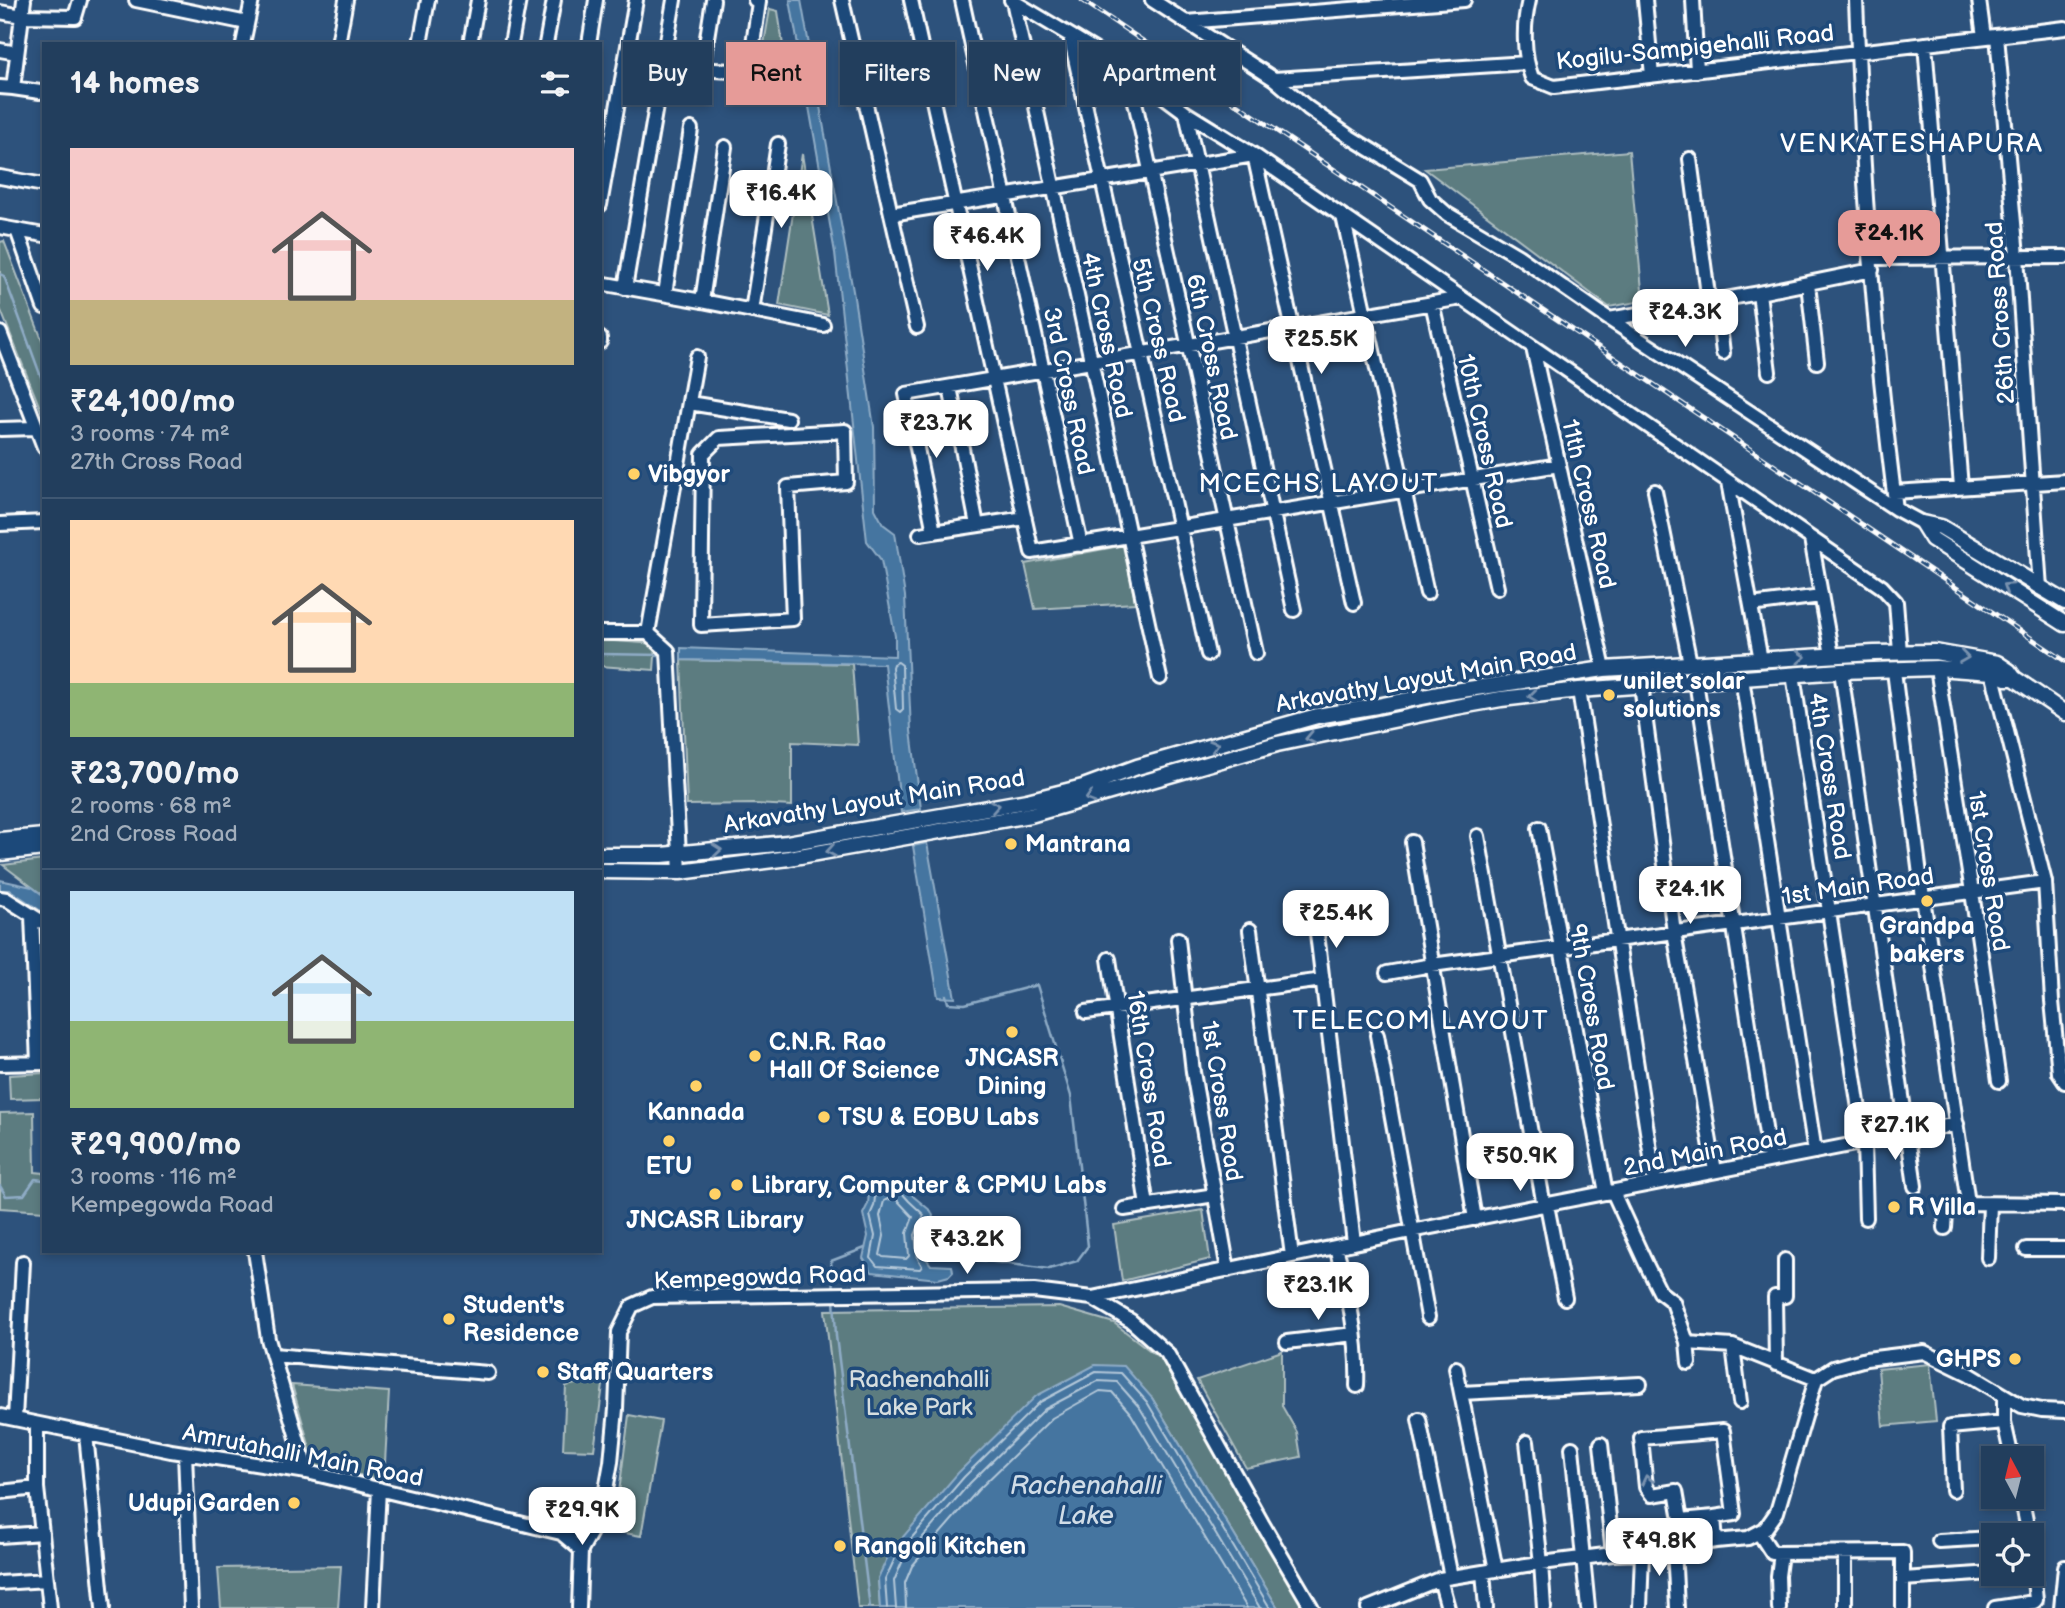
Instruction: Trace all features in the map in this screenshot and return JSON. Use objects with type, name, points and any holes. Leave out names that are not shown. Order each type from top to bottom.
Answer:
[{"type":"main road","points":[[1922,523],[2065,624]]},
{"type":"main road","points":[[1937,533],[2065,602]]},
{"type":"main road","name":"Arkavathy Layout Main Road","points":[[602,855],[662,856],[787,843],[1027,801],[1083,787],[1137,767],[1317,716],[1448,692],[1604,669],[1900,652],[1935,652],[1995,668]]},
{"type":"main road","points":[[1894,671],[1900,652]]},
{"type":"main road","name":"Arkavathy Layout Main Road","points":[[602,871],[680,872],[789,859],[1030,816],[1277,744],[1456,707],[1579,690],[1696,681],[1841,671],[1995,668]]},
{"type":"main road","points":[[1995,668],[2009,671],[2014,678],[2065,713]]},
{"type":"main road","points":[[1272,728],[1277,744]]},
{"type":"main road","points":[[0,840],[42,836]]},
{"type":"main road","points":[[0,853],[42,848]]},
{"type":"street","points":[[24,0],[18,53],[6,87],[40,92]]},
{"type":"street","points":[[0,12],[22,16],[75,17],[80,0]]},
{"type":"street","points":[[136,0],[247,23]]},
{"type":"street","points":[[202,14],[203,0]]},
{"type":"street","points":[[243,42],[252,0]]},
{"type":"street","points":[[338,42],[346,0]]},
{"type":"street","points":[[420,42],[428,0]]},
{"type":"street","points":[[470,42],[478,0]]},
{"type":"street","points":[[511,42],[519,0]]},
{"type":"street","points":[[546,42],[554,0]]},
{"type":"street","points":[[589,42],[596,0]]},
{"type":"street","points":[[602,194],[636,0]]},
{"type":"street","points":[[667,42],[674,0]]},
{"type":"street","points":[[706,42],[713,0]]},
{"type":"street","points":[[712,70],[749,72],[759,2],[755,0]]},
{"type":"street","points":[[842,0],[917,327]]},
{"type":"street","points":[[911,0],[1032,552],[1559,466]]},
{"type":"street","name":"3rd Cross Road","points":[[962,0],[1081,545]]},
{"type":"street","points":[[1152,0],[1273,79],[1318,116],[1420,180],[1430,199],[1447,214],[1518,256],[1896,509],[1922,523]]},
{"type":"street","points":[[1186,22],[1464,0]]},
{"type":"street","name":"Kogilu-Sampigehalli Road","points":[[1529,0],[1525,17],[1527,63],[1532,78],[1554,87],[1990,36],[2065,32]]},
{"type":"street","points":[[1645,0],[1651,76]]},
{"type":"street","points":[[1693,0],[1697,71]]},
{"type":"street","points":[[1856,0],[1872,264],[1896,509]]},
{"type":"street","name":"26th Cross Road","points":[[1979,0],[1990,36],[2017,256],[2040,588]]},
{"type":"street","points":[[1012,1],[1080,42]]},
{"type":"street","name":"4th Cross Road","points":[[1012,1],[1160,678]]},
{"type":"street","name":"5th Cross Road","points":[[1070,36],[1208,654]]},
{"type":"street","points":[[1926,44],[1961,487]]},
{"type":"street","points":[[0,50],[18,53]]},
{"type":"street","points":[[1273,79],[1527,63]]},
{"type":"street","points":[[625,288],[656,105]]},
{"type":"street","name":"6th Cross Road","points":[[1136,105],[1256,653]]},
{"type":"street","points":[[1175,105],[1254,155],[1882,587],[1896,603],[1900,652]]},
{"type":"street","points":[[1186,113],[1294,610]]},
{"type":"street","points":[[665,294],[691,129]]},
{"type":"street","points":[[752,311],[778,144]]},
{"type":"street","points":[[702,301],[725,147]]},
{"type":"street","points":[[891,214],[1254,155]]},
{"type":"street","points":[[1254,155],[1354,603]]},
{"type":"street","points":[[1690,159],[1723,353]]},
{"type":"street","points":[[0,177],[42,185]]},
{"type":"street","points":[[1343,216],[1427,593]]},
{"type":"street","points":[[0,227],[42,235]]},
{"type":"street","points":[[16,230],[42,302]]},
{"type":"street","points":[[1609,319],[1808,284],[1872,264],[1942,258],[2065,257]]},
{"type":"street","points":[[602,283],[822,325]]},
{"type":"street","points":[[1808,284],[1816,362]]},
{"type":"street","points":[[1759,293],[1769,372]]},
{"type":"street","points":[[934,532],[906,394],[1462,298]]},
{"type":"street","name":"10th Cross Road","points":[[1432,303],[1497,588]]},
{"type":"street","points":[[0,333],[42,442]]},
{"type":"street","name":"11th Cross Road","points":[[1532,348],[1604,669]]},
{"type":"street","points":[[648,633],[697,357]]},
{"type":"street","points":[[950,387],[977,525]]},
{"type":"street","points":[[689,403],[788,419]]},
{"type":"street","points":[[0,429],[36,428]]},
{"type":"street","points":[[845,431],[846,482],[788,487],[793,619],[701,625],[703,454],[719,438],[845,431]]},
{"type":"street","points":[[680,450],[703,454]]},
{"type":"street","points":[[1894,492],[2065,481]]},
{"type":"street","points":[[1728,482],[1761,660]]},
{"type":"street","points":[[1655,491],[1690,663]]},
{"type":"street","points":[[920,534],[1025,518]]},
{"type":"street","points":[[0,524],[42,522]]},
{"type":"street","points":[[1811,539],[1832,656]]},
{"type":"street","points":[[1751,605],[1821,596]]},
{"type":"street","points":[[602,633],[648,633],[668,650],[680,872]]},
{"type":"street","name":"1st Cross Road","points":[[1937,668],[1998,1082]]},
{"type":"street","points":[[1995,668],[2045,882],[2059,1073],[2065,1082]]},
{"type":"street","points":[[1841,671],[1915,1186]]},
{"type":"street","points":[[1894,671],[1923,898],[1968,1203]]},
{"type":"street","name":"4th Cross Road","points":[[1793,674],[1864,1142],[1866,1218]]},
{"type":"street","points":[[1742,678],[1815,1152]]},
{"type":"street","points":[[1696,681],[1770,1160]]},
{"type":"street","points":[[1641,685],[1674,932],[1715,1171]]},
{"type":"street","points":[[1579,690],[1655,1183]]},
{"type":"street","name":"9th Cross Road","points":[[1539,828],[1609,1192],[1660,1292],[1673,1302],[1687,1343],[1689,1363]]},
{"type":"street","points":[[1478,836],[1545,1205],[1565,1298]]},
{"type":"street","points":[[1412,842],[1475,1219]]},
{"type":"street","name":"1st Main Road","points":[[1387,974],[1432,965],[2045,882]]},
{"type":"street","points":[[0,898],[42,922]]},
{"type":"street","points":[[0,1064],[41,1063],[32,916]]},
{"type":"street","points":[[1316,925],[1354,1243]]},
{"type":"street","points":[[1250,930],[1292,1256]]},
{"type":"street","name":"1st Cross Road","points":[[1178,939],[1193,1072],[1228,1270]]},
{"type":"street","name":"16th Cross Road","points":[[1110,960],[1147,1206]]},
{"type":"street","points":[[1086,1012],[1322,980]]},
{"type":"street","points":[[1377,1035],[1428,1317]]},
{"type":"street","name":"2nd Main Road","points":[[1092,1298],[1411,1231],[1956,1124]]},
{"type":"street","points":[[1124,1209],[1215,1195]]},
{"type":"street","points":[[1945,1228],[1946,1213],[1953,1207],[1968,1203],[2065,1204]]},
{"type":"street","points":[[1988,1258],[1990,1204]]},
{"type":"street","points":[[1336,1247],[1350,1300],[1358,1363],[1357,1386]]},
{"type":"street","points":[[2026,1249],[2065,1250]]},
{"type":"street","points":[[255,1253],[268,1339],[307,1472]]},
{"type":"street","points":[[1776,1364],[1775,1297],[1785,1296],[1785,1260]]},
{"type":"street","points":[[15,1419],[23,1262]]},
{"type":"street","name":"Kempegowda Road","points":[[579,1608],[581,1550],[602,1512],[611,1462],[619,1332],[632,1306],[652,1297],[1034,1291],[1092,1298],[1131,1321],[1167,1353],[1312,1608]]},
{"type":"street","points":[[1287,1342],[1354,1334]]},
{"type":"street","points":[[1687,1343],[1733,1346],[1816,1379]]},
{"type":"street","points":[[1733,1346],[1740,1402]]},
{"type":"street","points":[[1368,1608],[1391,1604],[1445,1578],[1541,1563],[1642,1553],[1753,1535],[1765,1529],[1777,1512],[1816,1379],[1833,1368],[1866,1359],[1924,1352],[1969,1374],[2022,1406],[2065,1411]]},
{"type":"street","points":[[273,1354],[488,1373]]},
{"type":"street","points":[[1455,1368],[1496,1570]]},
{"type":"street","points":[[1461,1394],[1640,1384]]},
{"type":"street","points":[[2004,1395],[2004,1422],[2009,1446]]},
{"type":"street","name":"Amrutahalli Main Road","points":[[0,1416],[185,1453],[307,1472],[561,1533],[596,1524]]},
{"type":"street","points":[[1419,1419],[1448,1608]]},
{"type":"street","points":[[1953,1490],[1950,1427],[2004,1422]]},
{"type":"street","points":[[37,1424],[37,1488],[50,1608]]},
{"type":"street","points":[[1723,1431],[1734,1514],[1709,1518],[1681,1520],[1676,1491],[1652,1495],[1646,1487],[1641,1438],[1723,1431]]},
{"type":"street","points":[[86,1434],[103,1608]]},
{"type":"street","points":[[1527,1442],[1544,1608]]},
{"type":"street","points":[[1601,1444],[1613,1554]]},
{"type":"street","points":[[1572,1448],[1588,1608]]},
{"type":"street","points":[[185,1453],[191,1608]]},
{"type":"street","points":[[0,1492],[37,1488]]},
{"type":"street","points":[[373,1608],[379,1489]]},
{"type":"street","points":[[1709,1518],[1711,1541]]},
{"type":"street","points":[[0,1536],[42,1532]]},
{"type":"street","points":[[561,1533],[581,1550]]},
{"type":"street","points":[[1753,1535],[1772,1553],[1903,1552],[1903,1608]]},
{"type":"street","points":[[1939,1541],[1981,1539]]},
{"type":"street","points":[[1674,1547],[1677,1608]]},
{"type":"street","points":[[1640,1608],[1642,1553]]},
{"type":"street","points":[[1779,1608],[1778,1576],[1781,1553]]},
{"type":"street","points":[[1845,1554],[1845,1608]]},
{"type":"street","points":[[2061,1608],[2065,1567]]},
{"type":"street","points":[[1482,1572],[1486,1608]]},
{"type":"street","points":[[1903,1580],[1981,1574]]},
{"type":"street","points":[[0,1583],[47,1580]]},
{"type":"street","points":[[1995,1608],[2034,1602],[2034,1586]]},
{"type":"green space","points":[[770,9],[778,11],[782,42],[764,42]]},
{"type":"green space","points":[[1629,151],[1643,301],[1609,307],[1425,169]]},
{"type":"green space","points":[[802,154],[828,315],[779,305]]},
{"type":"green space","points":[[4,241],[42,340],[42,413],[0,308],[0,242]]},
{"type":"green space","points":[[1125,545],[1135,603],[1035,609],[1025,564]]},
{"type":"green space","points":[[602,640],[656,644],[654,670],[602,666]]},
{"type":"green space","points":[[681,660],[852,664],[858,745],[792,742],[792,806],[687,805]]},
{"type":"green space","points":[[42,860],[42,894],[3,865]]},
{"type":"green space","points":[[42,1073],[42,1098],[10,1099],[9,1075]]},
{"type":"green space","points":[[34,1112],[35,1172],[42,1173],[42,1211],[0,1208],[0,1113]]},
{"type":"green space","points":[[1203,1210],[1210,1259],[1122,1281],[1114,1225]]},
{"type":"green space","name":"Rachenahalli Lake Park","points":[[1059,1307],[1114,1323],[1161,1359],[1304,1608],[1278,1608],[1152,1398],[878,1578],[880,1608],[858,1608],[825,1310]]},
{"type":"green space","points":[[1282,1351],[1282,1406],[1297,1432],[1301,1457],[1246,1468],[1197,1380]]},
{"type":"green space","points":[[1930,1364],[1936,1421],[1883,1426],[1878,1369]]},
{"type":"green space","points":[[604,1378],[594,1450],[563,1449],[566,1386]]},
{"type":"green space","points":[[292,1385],[389,1392],[384,1480],[315,1466]]},
{"type":"green space","points":[[629,1415],[661,1421],[641,1536],[614,1531]]},
{"type":"green space","points":[[341,1566],[338,1608],[221,1608],[218,1568]]},
{"type":"water","points":[[790,0],[801,0],[809,42],[797,42]]},
{"type":"water","points":[[809,105],[820,105],[853,291],[874,427],[875,509],[883,524],[895,533],[905,596],[911,731],[921,809],[901,812],[884,664],[681,660],[681,648],[895,656],[895,636],[881,560],[867,541],[835,253]]},
{"type":"water","points":[[927,843],[955,998],[938,997],[913,846]]},
{"type":"water","points":[[0,880],[32,887],[42,894],[42,912],[10,890],[0,890]]},
{"type":"water","points":[[882,1183],[903,1185],[931,1211],[933,1216],[923,1240],[924,1253],[931,1265],[952,1266],[953,1272],[949,1276],[938,1279],[872,1272],[863,1258],[868,1236],[863,1214],[868,1204],[869,1192]]},
{"type":"water","name":"Rachenahalli Lake","points":[[1095,1365],[1124,1366],[1152,1398],[1278,1608],[880,1608],[878,1578],[890,1552],[958,1473],[1036,1396]]},
{"type":"waterway","points":[[0,274],[4,276],[42,380]]},
{"type":"waterway","points":[[602,654],[663,655]]},
{"type":"waterway","points":[[924,1249],[962,1258],[1049,1269],[1077,1261],[1088,1246],[1071,1096],[1037,985],[965,1004],[948,1003],[946,995]]},
{"type":"waterway","points":[[0,1186],[6,1196],[24,1195],[35,1179],[42,1180]]},
{"type":"waterway","points":[[833,1291],[831,1261],[865,1248]]},
{"type":"waterway","points":[[834,1298],[836,1336],[870,1608]]},
{"type":"railway","points":[[1082,0],[2065,661]]},
{"type":"place","name":"Vibgyor","points":[[634,474]]},
{"type":"place","name":"unilet solar solutions","points":[[1609,695]]},
{"type":"place","name":"Mantrana","points":[[1011,844]]},
{"type":"place","name":"Grandpa bakers","points":[[1927,901]]},
{"type":"place","name":"JNCASR Dining","points":[[1012,1032]]},
{"type":"place","name":"C.N.R. Rao Hall Of Science","points":[[755,1056]]},
{"type":"place","name":"Kannada","points":[[696,1086]]},
{"type":"place","name":"TSU & EOBU Labs","points":[[824,1117]]},
{"type":"place","name":"ETU","points":[[669,1141]]},
{"type":"place","name":"Library, Computer & CPMU Labs","points":[[737,1185]]},
{"type":"place","name":"JNCASR Library","points":[[715,1194]]},
{"type":"place","name":"R Villa","points":[[1894,1207]]},
{"type":"place","name":"Student's Residence","points":[[449,1319]]},
{"type":"place","name":"GHPS","points":[[2015,1359]]},
{"type":"place","name":"Staff Quarters","points":[[543,1372]]},
{"type":"place","name":"Udupi Garden","points":[[294,1503]]},
{"type":"place","name":"Rangoli Kitchen","points":[[840,1546]]},
{"type":"district","name":"VENKATESHAPURA","points":[[1912,143]]},
{"type":"district","name":"MCECHS LAYOUT","points":[[1319,483]]},
{"type":"district","name":"TELECOM LAYOUT","points":[[1421,1020]]}]
